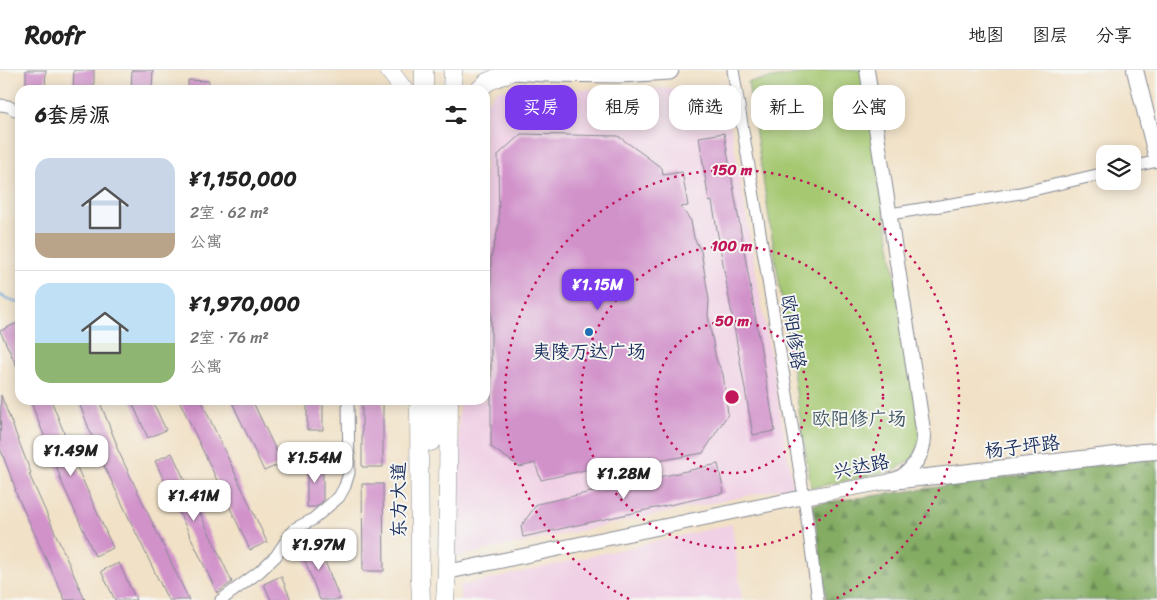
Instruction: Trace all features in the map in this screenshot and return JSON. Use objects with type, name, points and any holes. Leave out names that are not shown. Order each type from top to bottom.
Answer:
[{"type":"highway","points":[[513,70],[621,73],[669,70]]},
{"type":"main road","points":[[388,70],[400,85]]},
{"type":"main road","points":[[424,70],[424,85]]},
{"type":"main road","points":[[433,70],[433,85]]},
{"type":"main road","points":[[443,70],[443,85]]},
{"type":"main road","points":[[452,70],[452,85]]},
{"type":"main road","points":[[484,85],[513,70]]},
{"type":"main road","points":[[1135,70],[1157,159]]},
{"type":"main road","name":"东方大道","points":[[419,405],[421,600]]},
{"type":"main road","points":[[430,600],[431,405]]},
{"type":"main road","points":[[438,600],[440,405]]},
{"type":"main road","points":[[445,600],[449,405]]},
{"type":"main road","name":"杨子坪路","points":[[910,469],[1157,441]]},
{"type":"main road","name":"杨子坪路","points":[[892,481],[1157,451]]},
{"type":"street","name":"欧阳修路","points":[[733,70],[804,497],[818,600]]},
{"type":"street","name":"兴达路","points":[[447,572],[804,497],[892,481],[898,479],[916,462],[922,452],[924,436],[867,70]]},
{"type":"street","points":[[0,105],[8,106],[15,110]]},
{"type":"street","points":[[1141,163],[1157,159]]},
{"type":"street","points":[[890,214],[1020,193],[1096,175]]},
{"type":"street","points":[[221,600],[259,572],[276,556],[296,528],[312,520],[339,497],[349,474],[348,405]]},
{"type":"shaded area","name":"夷陵万达广场","points":[[669,88],[669,130],[731,130],[793,486],[456,557],[459,405],[490,405],[490,99],[498,90],[505,90],[505,130],[577,130],[577,89],[587,89],[587,130],[659,130],[659,89]]},
{"type":"shaded area","points":[[732,524],[742,600],[460,600],[460,586]]},
{"type":"green space","name":"欧阳修广场","points":[[824,70],[862,70],[864,85],[833,85],[833,130],[872,130],[921,438],[913,458],[895,470],[811,488],[755,130],[823,130],[823,85],[751,85],[751,101],[748,82]]},
{"type":"green space","points":[[1157,459],[1157,600],[827,600],[813,504],[1136,460]]},
{"type":"building","points":[[26,70],[46,70],[45,85],[26,85]]},
{"type":"building","points":[[74,70],[94,70],[94,85],[73,85]]},
{"type":"building","points":[[132,70],[153,70],[152,85],[131,85]]},
{"type":"building","points":[[188,80],[209,81],[209,85],[188,85]]},
{"type":"building","points":[[724,133],[775,431],[753,435],[712,201],[709,202],[699,137]]},
{"type":"building","name":"夷陵万达广场","points":[[521,134],[618,136],[662,168],[663,175],[682,172],[688,206],[681,207],[691,221],[694,238],[701,251],[709,300],[708,316],[716,359],[723,374],[728,414],[703,453],[607,470],[606,464],[541,480],[535,463],[520,467],[491,447],[491,258],[499,224],[498,155]]},
{"type":"building","points":[[15,324],[15,362],[0,331]]},
{"type":"building","points":[[1,395],[31,473],[29,474],[85,600],[65,600],[15,491],[0,448]]},
{"type":"building","points":[[32,405],[53,405],[72,456],[113,548],[95,556]]},
{"type":"building","points":[[80,405],[101,405],[116,446],[189,600],[168,600],[100,457]]},
{"type":"building","points":[[133,405],[154,405],[166,430],[148,438]]},
{"type":"building","points":[[181,405],[203,405],[267,542],[250,550]]},
{"type":"building","points":[[233,405],[254,405],[282,463],[264,471]]},
{"type":"building","points":[[307,405],[323,405],[323,430],[307,430]]},
{"type":"building","points":[[362,405],[383,405],[383,467],[362,467]]},
{"type":"building","points":[[172,453],[232,582],[217,593],[155,461]]},
{"type":"building","points":[[307,462],[323,462],[323,501],[316,507],[307,507]]},
{"type":"building","points":[[718,464],[724,493],[523,537],[521,526],[537,504]]},
{"type":"building","points":[[362,484],[383,484],[384,571],[363,571]]},
{"type":"building","points":[[316,538],[340,600],[320,600],[299,545]]},
{"type":"building","points":[[119,563],[136,600],[115,600],[101,571]]},
{"type":"building","points":[[281,576],[291,600],[271,600],[264,584]]},
{"type":"waterway","points":[[0,295],[15,301]]},
{"type":"place","name":"夷陵万达广场","points":[[589,332]]}]
